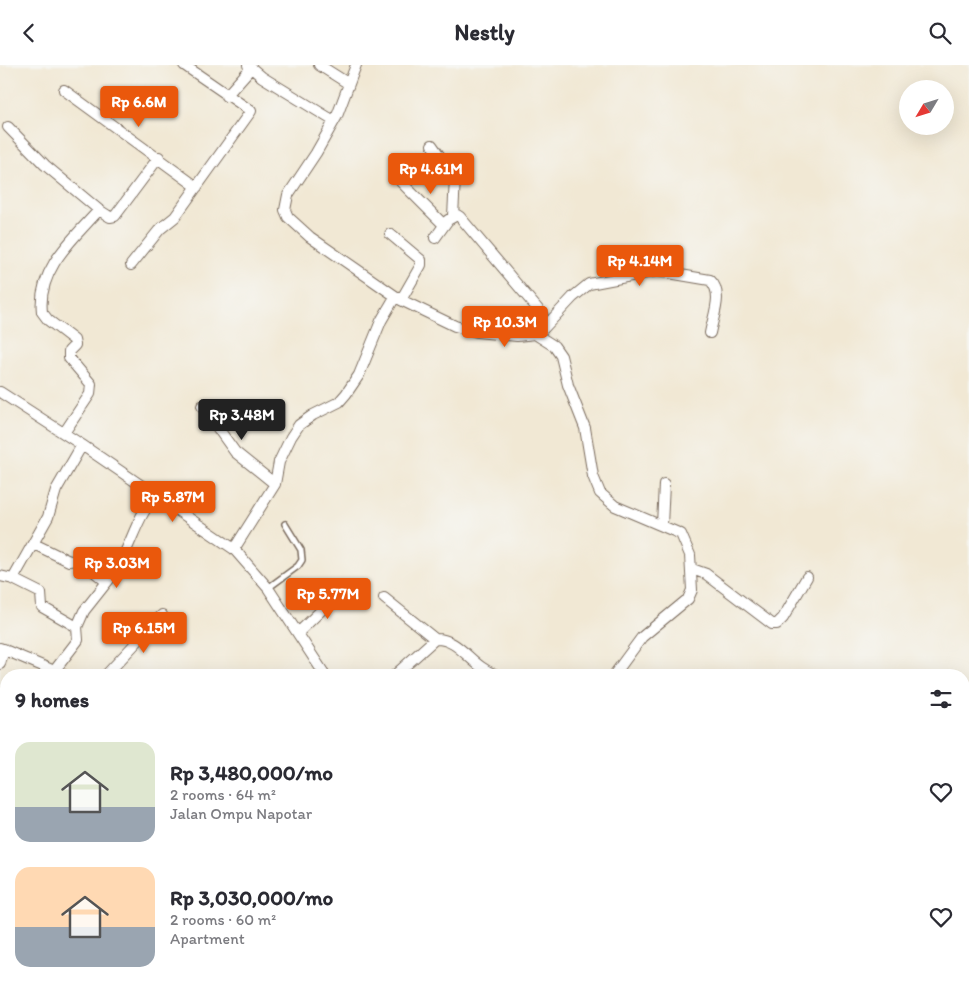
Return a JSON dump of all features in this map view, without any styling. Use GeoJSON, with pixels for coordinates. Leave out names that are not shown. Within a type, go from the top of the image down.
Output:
{"type":"FeatureCollection","features":[{"type":"Feature","properties":{"kind":"street"},"geometry":{"type":"LineString","coordinates":[[131,265],[160,229],[175,217],[251,111],[226,96],[184,65]]}},
{"type":"Feature","properties":{"kind":"street"},"geometry":{"type":"LineString","coordinates":[[319,65],[349,84]]}},
{"type":"Feature","properties":{"kind":"street"},"geometry":{"type":"LineString","coordinates":[[356,65],[334,121],[288,195],[285,210],[294,224],[310,237],[398,299],[455,325],[477,332],[517,336],[535,334],[544,328],[573,297],[589,284],[657,271],[710,280],[716,285],[718,294],[710,333]]}},
{"type":"Feature","properties":{"kind":"street"},"geometry":{"type":"LineString","coordinates":[[226,96],[249,67],[334,121]]}},
{"type":"Feature","properties":{"kind":"street"},"geometry":{"type":"LineString","coordinates":[[64,90],[159,157],[197,187]]}},
{"type":"Feature","properties":{"kind":"street"},"geometry":{"type":"LineString","coordinates":[[8,127],[45,165],[110,217],[115,216],[159,157]]}},
{"type":"Feature","properties":{"kind":"street"},"geometry":{"type":"LineString","coordinates":[[432,145],[456,178],[453,216],[444,225],[436,238]]}},
{"type":"Feature","properties":{"kind":"street"},"geometry":{"type":"LineString","coordinates":[[401,182],[444,225]]}},
{"type":"Feature","properties":{"kind":"street"},"geometry":{"type":"LineString","coordinates":[[64,433],[90,394],[91,383],[68,358],[69,351],[75,345],[74,340],[48,320],[42,307],[51,267],[99,209]]}},
{"type":"Feature","properties":{"kind":"street"},"geometry":{"type":"LineString","coordinates":[[453,216],[457,215],[464,221],[538,308],[542,314],[544,328]]}},
{"type":"Feature","properties":{"kind":"street"},"geometry":{"type":"LineString","coordinates":[[234,549],[275,484],[279,462],[291,437],[299,425],[339,401],[346,394],[359,375],[381,321],[422,265],[421,260],[390,234]]}},
{"type":"Feature","properties":{"kind":"street"},"geometry":{"type":"LineString","coordinates":[[535,334],[554,346],[561,356],[568,385],[588,439],[593,476],[600,493],[615,506],[681,534],[687,544],[692,569],[692,590],[688,599],[642,637],[618,669]]}},
{"type":"Feature","properties":{"kind":"street"},"geometry":{"type":"LineString","coordinates":[[0,392],[82,445],[234,549],[268,588],[299,632],[321,669]]}},
{"type":"Feature","properties":{"kind":"street"},"geometry":{"type":"LineString","coordinates":[[202,406],[235,452],[275,484]]}},
{"type":"Feature","properties":{"kind":"street"},"geometry":{"type":"LineString","coordinates":[[14,579],[48,517],[56,490],[82,445]]}},
{"type":"Feature","properties":{"kind":"street"},"geometry":{"type":"LineString","coordinates":[[662,525],[664,484]]}},
{"type":"Feature","properties":{"kind":"street"},"geometry":{"type":"LineString","coordinates":[[62,669],[78,640],[77,627],[84,611],[121,565],[141,514],[154,495]]}},
{"type":"Feature","properties":{"kind":"street"},"geometry":{"type":"LineString","coordinates":[[34,544],[69,561],[80,560],[106,582]]}},
{"type":"Feature","properties":{"kind":"street"},"geometry":{"type":"LineString","coordinates":[[692,569],[706,574],[772,624],[777,624],[783,618],[807,577]]}},
{"type":"Feature","properties":{"kind":"street"},"geometry":{"type":"LineString","coordinates":[[0,576],[14,579],[41,593],[42,607],[77,627]]}},
{"type":"Feature","properties":{"kind":"street"},"geometry":{"type":"LineString","coordinates":[[299,632],[341,591]]}},
{"type":"Feature","properties":{"kind":"street"},"geometry":{"type":"LineString","coordinates":[[384,598],[435,639],[443,639],[455,644],[475,665],[483,669]]}},
{"type":"Feature","properties":{"kind":"street"},"geometry":{"type":"LineString","coordinates":[[112,669],[162,615]]}},
{"type":"Feature","properties":{"kind":"street"},"geometry":{"type":"LineString","coordinates":[[402,669],[435,639]]}},
{"type":"Feature","properties":{"kind":"street"},"geometry":{"type":"LineString","coordinates":[[0,664],[2,649],[50,669]]}},
{"type":"Feature","properties":{"kind":"lane"},"geometry":{"type":"LineString","coordinates":[[268,588],[298,566],[302,560],[300,550],[285,525]]}}]}
